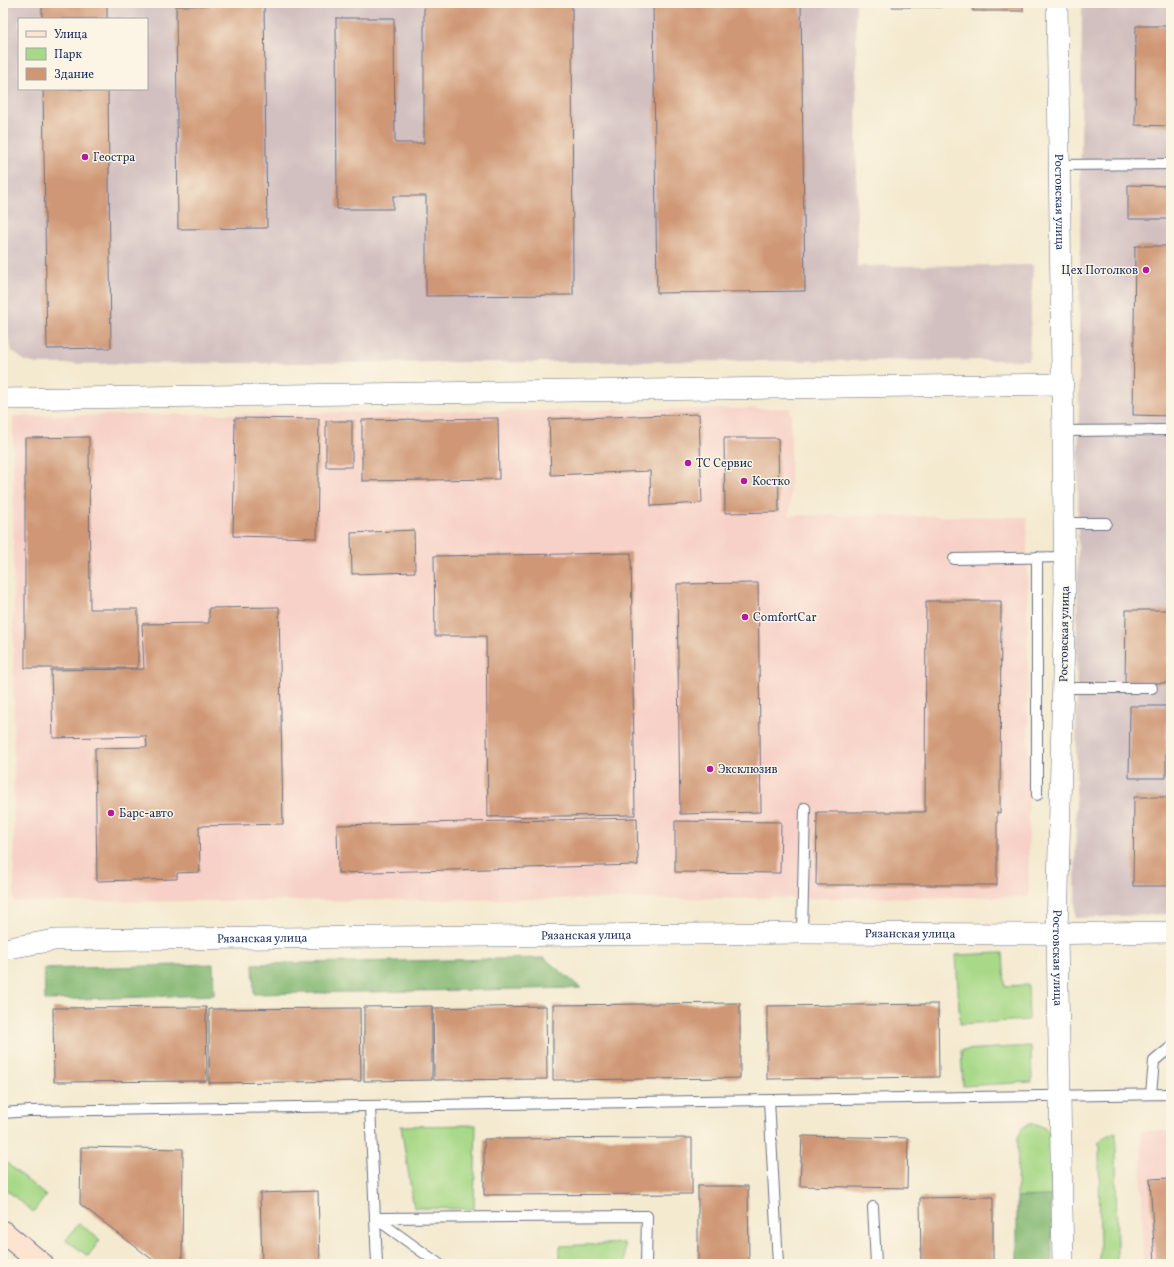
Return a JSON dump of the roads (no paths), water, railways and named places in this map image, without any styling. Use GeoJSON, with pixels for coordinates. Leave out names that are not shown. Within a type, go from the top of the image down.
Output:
{"type":"FeatureCollection","features":[{"type":"Feature","properties":{"kind":"street","name":"Ростовская улица"},"geometry":{"type":"LineString","coordinates":[[1057,3],[1065,522],[1063,688],[1057,933],[1063,1264]]}},
{"type":"Feature","properties":{"kind":"street"},"geometry":{"type":"LineString","coordinates":[[3,399],[1063,384]]}},
{"type":"Feature","properties":{"kind":"street","name":"Рязанская улица"},"geometry":{"type":"LineString","coordinates":[[3,949],[55,940],[802,933],[1171,932]]}},
{"type":"Feature","properties":{"kind":"street"},"geometry":{"type":"LineString","coordinates":[[3,1232],[42,1264]]}},
{"type":"Feature","properties":{"kind":"lane"},"geometry":{"type":"LineString","coordinates":[[1060,166],[1171,164]]}},
{"type":"Feature","properties":{"kind":"lane"},"geometry":{"type":"LineString","coordinates":[[1064,431],[1171,430]]}},
{"type":"Feature","properties":{"kind":"lane"},"geometry":{"type":"LineString","coordinates":[[1065,522],[1106,523]]}},
{"type":"Feature","properties":{"kind":"lane"},"geometry":{"type":"LineString","coordinates":[[1036,794],[1037,557]]}},
{"type":"Feature","properties":{"kind":"lane"},"geometry":{"type":"LineString","coordinates":[[954,559],[1065,557]]}},
{"type":"Feature","properties":{"kind":"lane"},"geometry":{"type":"LineString","coordinates":[[1063,688],[1152,688]]}},
{"type":"Feature","properties":{"kind":"lane"},"geometry":{"type":"LineString","coordinates":[[802,933],[805,808]]}},
{"type":"Feature","properties":{"kind":"lane"},"geometry":{"type":"LineString","coordinates":[[1151,1094],[1154,1061],[1171,1047]]}},
{"type":"Feature","properties":{"kind":"lane"},"geometry":{"type":"LineString","coordinates":[[3,1112],[30,1110],[1171,1094]]}},
{"type":"Feature","properties":{"kind":"lane"},"geometry":{"type":"LineString","coordinates":[[769,1100],[778,1264]]}},
{"type":"Feature","properties":{"kind":"lane"},"geometry":{"type":"LineString","coordinates":[[370,1106],[377,1264]]}},
{"type":"Feature","properties":{"kind":"lane"},"geometry":{"type":"LineString","coordinates":[[874,1207],[876,1264]]}},
{"type":"Feature","properties":{"kind":"lane"},"geometry":{"type":"LineString","coordinates":[[375,1218],[647,1216],[646,1264]]}},
{"type":"Feature","properties":{"kind":"lane"},"geometry":{"type":"LineString","coordinates":[[375,1218],[439,1264]]}},
{"type":"Feature","properties":{"kind":"place","name":"Геостра"},"geometry":{"type":"Point","coordinates":[85,157]}},
{"type":"Feature","properties":{"kind":"place","name":"Цех Потолков"},"geometry":{"type":"Point","coordinates":[1146,270]}},
{"type":"Feature","properties":{"kind":"place","name":"ТС Сервис"},"geometry":{"type":"Point","coordinates":[688,463]}},
{"type":"Feature","properties":{"kind":"place","name":"Костко"},"geometry":{"type":"Point","coordinates":[744,481]}},
{"type":"Feature","properties":{"kind":"place","name":"ComfortCar"},"geometry":{"type":"Point","coordinates":[745,617]}},
{"type":"Feature","properties":{"kind":"place","name":"Эксклюзив"},"geometry":{"type":"Point","coordinates":[710,769]}},
{"type":"Feature","properties":{"kind":"place","name":"Барс-авто"},"geometry":{"type":"Point","coordinates":[111,813]}}]}
